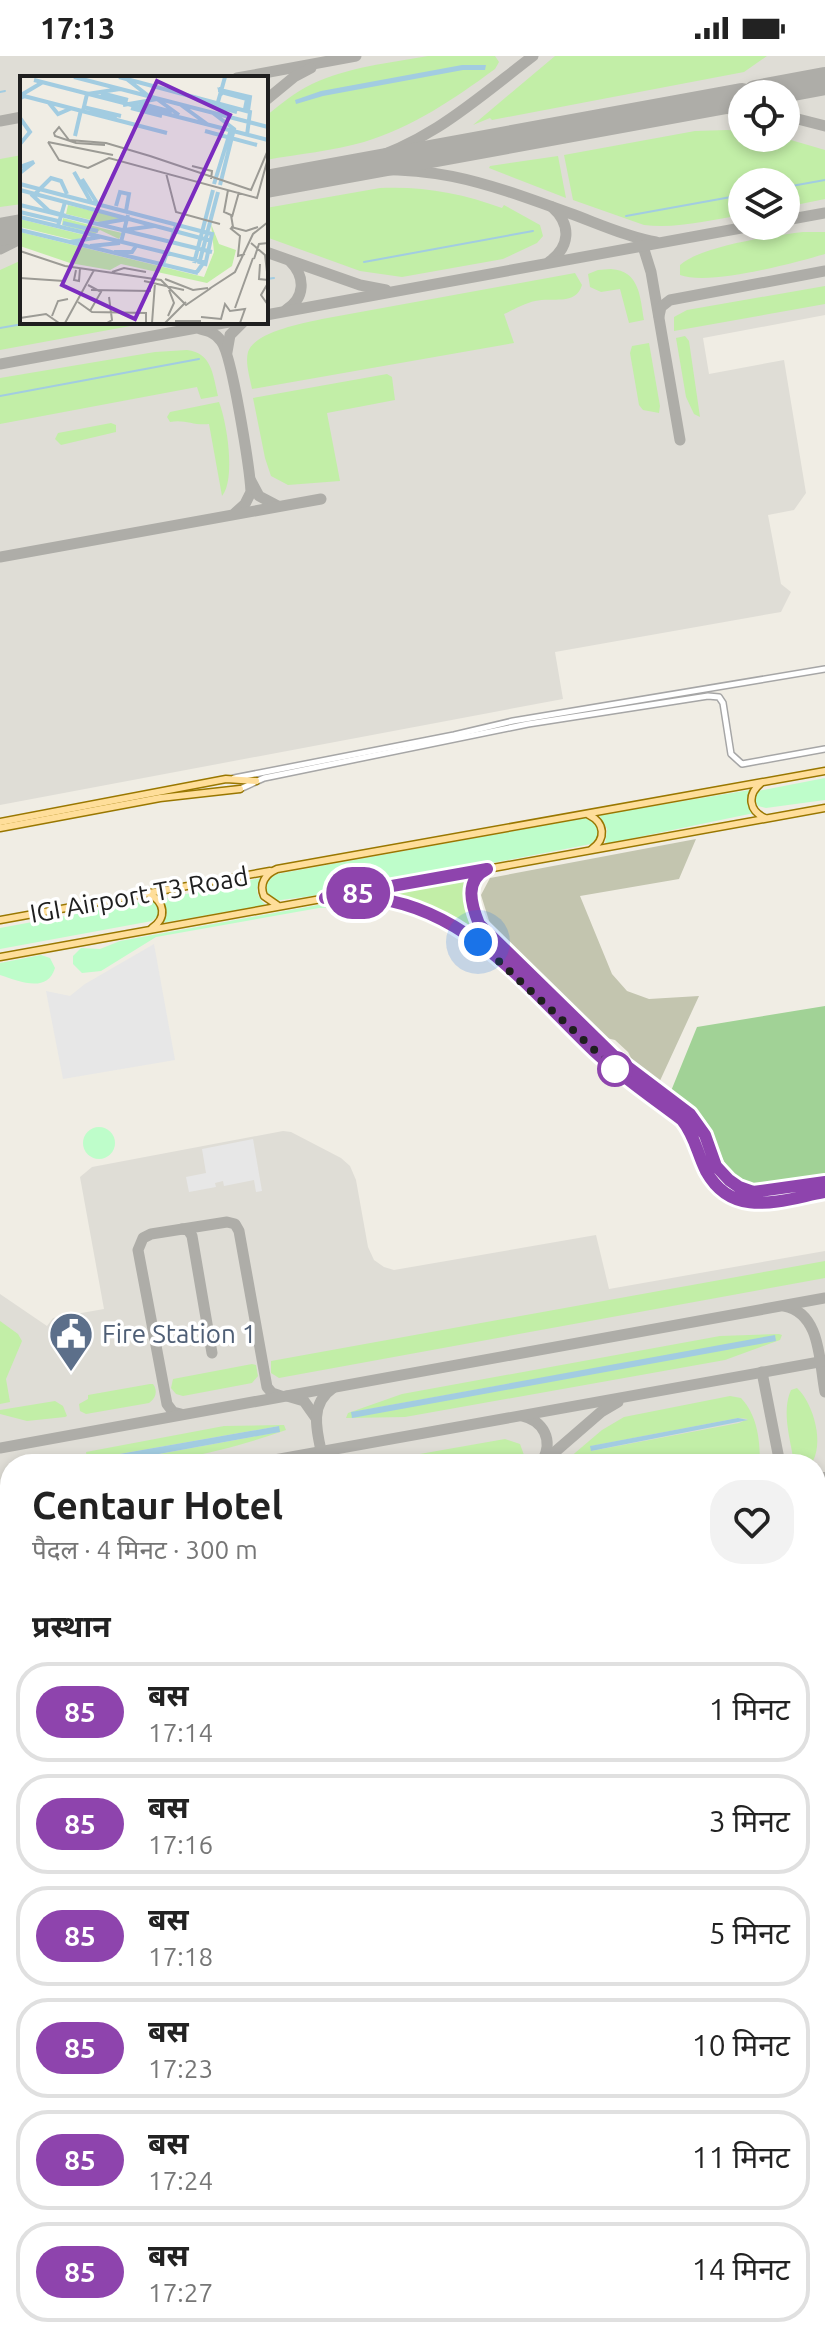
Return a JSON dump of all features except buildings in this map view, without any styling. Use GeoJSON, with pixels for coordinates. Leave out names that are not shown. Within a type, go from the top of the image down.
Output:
{"type":"FeatureCollection","features":[{"type":"Feature","properties":{"kind":"main road"},"geometry":{"type":"LineString","coordinates":[[581,815],[825,771]]}},
{"type":"Feature","properties":{"kind":"main road"},"geometry":{"type":"LineString","coordinates":[[0,822],[226,779],[256,781]]}},
{"type":"Feature","properties":{"kind":"main road"},"geometry":{"type":"LineString","coordinates":[[766,782],[756,787],[751,802],[756,813],[773,818]]}},
{"type":"Feature","properties":{"kind":"main road"},"geometry":{"type":"LineString","coordinates":[[0,828],[160,798],[240,789]]}},
{"type":"Feature","properties":{"kind":"main road"},"geometry":{"type":"LineString","coordinates":[[0,957],[825,808]]}},
{"type":"Feature","properties":{"kind":"main road"},"geometry":{"type":"LineString","coordinates":[[581,815],[598,821],[603,833],[599,845],[588,851]]}},
{"type":"Feature","properties":{"kind":"main road","name":"IGI Airport T3 Road"},"geometry":{"type":"LineString","coordinates":[[0,920],[581,815]]}},
{"type":"Feature","properties":{"kind":"main road"},"geometry":{"type":"LineString","coordinates":[[277,869],[267,875],[262,891],[268,901],[284,905]]}},
{"type":"Feature","properties":{"kind":"main road"},"geometry":{"type":"LineString","coordinates":[[487,869],[475,878],[471,887],[479,924],[616,1058],[690,1114],[705,1135],[716,1166],[729,1180],[753,1192],[825,1182]]}},
{"type":"Feature","properties":{"kind":"main road"},"geometry":{"type":"LineString","coordinates":[[142,894],[154,896],[162,905],[162,918],[148,930]]}},
{"type":"Feature","properties":{"kind":"main road"},"geometry":{"type":"LineString","coordinates":[[325,898],[361,898],[398,903],[435,916],[465,932],[494,954],[610,1066],[682,1120],[690,1130],[712,1180],[736,1200],[755,1204],[825,1192]]}},
{"type":"Feature","properties":{"kind":"street"},"geometry":{"type":"LineString","coordinates":[[226,779],[513,721],[825,669]]}},
{"type":"Feature","properties":{"kind":"street"},"geometry":{"type":"LineString","coordinates":[[240,789],[256,781],[528,724],[708,696],[719,697],[723,703],[731,754],[742,764],[825,749]]}},
{"type":"Feature","properties":{"kind":"shaded area"},"geometry":{"type":"Polygon","coordinates":[[[0,56],[825,56],[825,315],[703,338],[709,374],[784,360],[806,493],[794,510],[768,515],[781,584],[791,592],[781,612],[555,652],[563,699],[0,805],[0,56]]]}},
{"type":"Feature","properties":{"kind":"shaded area"},"geometry":{"type":"Polygon","coordinates":[[[696,839],[679,879],[580,896],[612,974],[627,991],[649,999],[699,996],[658,1085],[637,1070],[628,1052],[615,1040],[602,1037],[491,927],[481,895],[490,878],[696,839]]]}},
{"type":"Feature","properties":{"kind":"shaded area"},"geometry":{"type":"Polygon","coordinates":[[[154,944],[175,1060],[63,1079],[46,991],[70,996],[154,944]]]}},
{"type":"Feature","properties":{"kind":"shaded area"},"geometry":{"type":"Polygon","coordinates":[[[291,1132],[341,1158],[350,1166],[356,1180],[368,1247],[374,1260],[394,1270],[596,1235],[609,1289],[825,1251],[825,1454],[0,1454],[0,1294],[47,1326],[53,1318],[104,1309],[80,1177],[92,1167],[291,1132]]]}},
{"type":"Feature","properties":{"kind":"shaded area"},"geometry":{"type":"Polygon","coordinates":[[[253,1139],[262,1191],[256,1192],[254,1180],[224,1186],[223,1181],[215,1183],[216,1187],[189,1192],[186,1177],[206,1173],[202,1149],[253,1139]]]}},
{"type":"Feature","properties":{"kind":"green space"},"geometry":{"type":"Polygon","coordinates":[[[428,56],[495,56],[499,62],[495,69],[448,101],[382,136],[340,148],[268,160],[268,114],[312,84],[384,63],[428,56]]]}},
{"type":"Feature","properties":{"kind":"green space"},"geometry":{"type":"Polygon","coordinates":[[[555,56],[767,56],[744,72],[490,118],[473,125],[555,56]]]}},
{"type":"Feature","properties":{"kind":"green space"},"geometry":{"type":"Polygon","coordinates":[[[728,130],[728,152],[800,152],[800,143],[825,150],[825,199],[800,204],[800,168],[728,168],[728,217],[669,226],[644,225],[573,200],[564,155],[695,131],[728,130]]]}},
{"type":"Feature","properties":{"kind":"green space"},"geometry":{"type":"Polygon","coordinates":[[[20,155],[20,204],[0,207],[0,159],[20,155]]]}},
{"type":"Feature","properties":{"kind":"green space"},"geometry":{"type":"Polygon","coordinates":[[[558,156],[566,198],[489,168],[490,166],[558,156]]]}},
{"type":"Feature","properties":{"kind":"green space"},"geometry":{"type":"Polygon","coordinates":[[[380,188],[427,189],[502,208],[504,205],[540,225],[543,236],[537,243],[503,259],[402,277],[360,271],[268,238],[268,208],[380,188]]]}},
{"type":"Feature","properties":{"kind":"green space"},"geometry":{"type":"Polygon","coordinates":[[[800,232],[825,232],[825,254],[731,276],[694,278],[680,275],[680,265],[705,252],[750,240],[800,240],[800,232]]]}},
{"type":"Feature","properties":{"kind":"green space"},"geometry":{"type":"Polygon","coordinates":[[[20,261],[20,324],[141,324],[0,350],[0,270],[20,261]]]}},
{"type":"Feature","properties":{"kind":"green space"},"geometry":{"type":"Polygon","coordinates":[[[611,269],[621,271],[633,280],[644,320],[629,323],[620,289],[601,292],[590,287],[588,274],[611,269]]]}},
{"type":"Feature","properties":{"kind":"green space"},"geometry":{"type":"Polygon","coordinates":[[[575,273],[582,285],[575,296],[531,302],[504,314],[514,343],[252,389],[247,366],[248,352],[260,339],[280,330],[322,319],[575,273]]]}},
{"type":"Feature","properties":{"kind":"green space"},"geometry":{"type":"Polygon","coordinates":[[[825,286],[825,304],[674,331],[674,317],[687,310],[825,286]]]}},
{"type":"Feature","properties":{"kind":"green space"},"geometry":{"type":"Polygon","coordinates":[[[685,336],[689,341],[700,417],[694,414],[686,397],[676,338],[685,336]]]}},
{"type":"Feature","properties":{"kind":"green space"},"geometry":{"type":"Polygon","coordinates":[[[649,343],[659,413],[643,410],[639,405],[630,353],[632,346],[649,343]]]}},
{"type":"Feature","properties":{"kind":"green space"},"geometry":{"type":"Polygon","coordinates":[[[187,350],[206,360],[213,373],[218,396],[201,399],[197,387],[0,424],[0,378],[155,352],[187,350]]]}},
{"type":"Feature","properties":{"kind":"green space"},"geometry":{"type":"Polygon","coordinates":[[[387,374],[392,377],[395,400],[327,413],[340,481],[288,485],[271,476],[253,398],[387,374]]]}},
{"type":"Feature","properties":{"kind":"green space"},"geometry":{"type":"Polygon","coordinates":[[[219,402],[225,423],[229,464],[229,477],[222,496],[209,424],[170,422],[167,417],[170,412],[219,402]]]}},
{"type":"Feature","properties":{"kind":"green space"},"geometry":{"type":"Polygon","coordinates":[[[111,423],[116,425],[116,432],[61,445],[55,439],[58,433],[111,423]]]}},
{"type":"Feature","properties":{"kind":"green space"},"geometry":{"type":"Polygon","coordinates":[[[825,778],[825,800],[766,808],[758,806],[755,800],[758,791],[825,778]]]}},
{"type":"Feature","properties":{"kind":"green space"},"geometry":{"type":"Polygon","coordinates":[[[750,790],[748,800],[754,813],[605,844],[607,829],[599,815],[750,790]]]}},
{"type":"Feature","properties":{"kind":"green space"},"geometry":{"type":"Polygon","coordinates":[[[585,818],[597,824],[600,834],[591,844],[342,892],[275,901],[267,890],[267,883],[277,874],[585,818]]]}},
{"type":"Feature","properties":{"kind":"green space"},"geometry":{"type":"Polygon","coordinates":[[[261,878],[258,892],[266,905],[161,923],[167,914],[163,899],[261,878]]]}},
{"type":"Feature","properties":{"kind":"green space"},"geometry":{"type":"Polygon","coordinates":[[[472,878],[468,890],[472,910],[468,920],[477,929],[475,931],[412,900],[388,894],[472,878]]]}},
{"type":"Feature","properties":{"kind":"green space"},"geometry":{"type":"Polygon","coordinates":[[[151,900],[158,904],[160,914],[152,921],[0,949],[0,928],[151,900]]]}},
{"type":"Feature","properties":{"kind":"green space"},"geometry":{"type":"Polygon","coordinates":[[[365,903],[365,906],[319,908],[156,937],[101,971],[82,973],[73,964],[73,956],[81,948],[100,949],[120,941],[318,905],[365,903]]]}},
{"type":"Feature","properties":{"kind":"green space"},"geometry":{"type":"Polygon","coordinates":[[[41,955],[50,958],[55,968],[46,981],[32,984],[0,975],[0,963],[41,955]]]}},
{"type":"Feature","properties":{"kind":"green space"},"geometry":{"type":"Polygon","coordinates":[[[825,1006],[825,1174],[774,1184],[745,1181],[736,1176],[723,1160],[705,1120],[671,1091],[697,1027],[825,1006]]]}},
{"type":"Feature","properties":{"kind":"green space"},"geometry":{"type":"Polygon","coordinates":[[[99,1127],[110,1132],[115,1143],[110,1154],[99,1159],[88,1154],[83,1143],[88,1132],[99,1127]]]}},
{"type":"Feature","properties":{"kind":"green space"},"geometry":{"type":"Polygon","coordinates":[[[825,1261],[825,1278],[279,1378],[271,1373],[271,1361],[825,1261]]]}},
{"type":"Feature","properties":{"kind":"green space"},"geometry":{"type":"Polygon","coordinates":[[[0,1321],[18,1334],[22,1341],[6,1379],[10,1402],[0,1404],[0,1321]]]}},
{"type":"Feature","properties":{"kind":"green space"},"geometry":{"type":"Polygon","coordinates":[[[782,1335],[780,1340],[725,1360],[405,1417],[346,1418],[348,1413],[402,1394],[720,1336],[782,1335]],[[775,1336],[352,1412],[352,1417],[775,1336]]]}},
{"type":"Feature","properties":{"kind":"green space"},"geometry":{"type":"Polygon","coordinates":[[[256,1365],[258,1376],[252,1383],[183,1396],[171,1388],[173,1379],[256,1365]]]}},
{"type":"Feature","properties":{"kind":"green space"},"geometry":{"type":"Polygon","coordinates":[[[153,1384],[155,1397],[149,1403],[86,1414],[80,1411],[79,1404],[88,1399],[88,1395],[153,1384]]]}},
{"type":"Feature","properties":{"kind":"green space"},"geometry":{"type":"Polygon","coordinates":[[[797,1388],[813,1414],[817,1436],[815,1454],[793,1454],[787,1408],[791,1390],[797,1388]]]}},
{"type":"Feature","properties":{"kind":"green space"},"geometry":{"type":"Polygon","coordinates":[[[730,1396],[741,1398],[747,1405],[754,1421],[759,1454],[574,1454],[602,1430],[624,1417],[730,1396]],[[738,1418],[591,1446],[591,1451],[748,1419],[738,1418]]]}},
{"type":"Feature","properties":{"kind":"green space"},"geometry":{"type":"Polygon","coordinates":[[[55,1401],[63,1406],[67,1416],[27,1421],[0,1414],[0,1410],[55,1401]]]}},
{"type":"Feature","properties":{"kind":"green space"},"geometry":{"type":"Polygon","coordinates":[[[284,1425],[286,1430],[240,1445],[200,1454],[159,1454],[279,1432],[279,1426],[119,1454],[86,1454],[86,1452],[224,1426],[284,1425]]]}},
{"type":"Feature","properties":{"kind":"green space"},"geometry":{"type":"Polygon","coordinates":[[[505,1439],[520,1444],[524,1454],[420,1454],[505,1439]]]}},
{"type":"Feature","properties":{"kind":"water"},"geometry":{"type":"Polygon","coordinates":[[[462,65],[486,65],[485,70],[463,70],[323,96],[296,104],[295,100],[321,91],[462,65]]]}},
{"type":"Feature","properties":{"kind":"water"},"geometry":{"type":"Polygon","coordinates":[[[775,1335],[776,1341],[352,1418],[351,1412],[775,1335]]]}},
{"type":"Feature","properties":{"kind":"water"},"geometry":{"type":"Polygon","coordinates":[[[738,1418],[748,1420],[591,1451],[590,1446],[738,1418]]]}},
{"type":"Feature","properties":{"kind":"water"},"geometry":{"type":"Polygon","coordinates":[[[279,1426],[280,1432],[159,1454],[119,1454],[279,1426]]]}},
{"type":"Feature","properties":{"kind":"waterway"},"geometry":{"type":"LineString","coordinates":[[0,92],[5,91]]}},
{"type":"Feature","properties":{"kind":"waterway"},"geometry":{"type":"LineString","coordinates":[[800,184],[825,180]]}},
{"type":"Feature","properties":{"kind":"waterway"},"geometry":{"type":"LineString","coordinates":[[626,216],[728,198]]}},
{"type":"Feature","properties":{"kind":"waterway"},"geometry":{"type":"LineString","coordinates":[[364,262],[533,231]]}},
{"type":"Feature","properties":{"kind":"waterway"},"geometry":{"type":"LineString","coordinates":[[268,279],[274,278]]}},
{"type":"Feature","properties":{"kind":"waterway"},"geometry":{"type":"LineString","coordinates":[[0,328],[23,324]]}},
{"type":"Feature","properties":{"kind":"waterway"},"geometry":{"type":"LineString","coordinates":[[0,396],[199,359]]}},
{"type":"Feature","properties":{"kind":"taxiway"},"geometry":{"type":"LineString","coordinates":[[248,76],[356,56]]}},
{"type":"Feature","properties":{"kind":"taxiway"},"geometry":{"type":"LineString","coordinates":[[358,164],[430,132],[533,56]]}},
{"type":"Feature","properties":{"kind":"taxiway"},"geometry":{"type":"LineString","coordinates":[[268,98],[294,77],[311,68]]}},
{"type":"Feature","properties":{"kind":"taxiway"},"geometry":{"type":"LineString","coordinates":[[661,111],[728,109]]}},
{"type":"Feature","properties":{"kind":"taxiway"},"geometry":{"type":"LineString","coordinates":[[0,121],[20,117]]}},
{"type":"Feature","properties":{"kind":"taxiway"},"geometry":{"type":"LineString","coordinates":[[800,120],[825,126]]}},
{"type":"Feature","properties":{"kind":"taxiway"},"geometry":{"type":"LineString","coordinates":[[330,172],[396,170],[452,176],[507,191],[656,242]]}},
{"type":"Feature","properties":{"kind":"taxiway"},"geometry":{"type":"LineString","coordinates":[[549,262],[561,250],[566,236],[563,221],[552,207]]}},
{"type":"Feature","properties":{"kind":"taxiway"},"geometry":{"type":"LineString","coordinates":[[800,217],[825,213]]}},
{"type":"Feature","properties":{"kind":"taxiway"},"geometry":{"type":"LineString","coordinates":[[268,315],[728,230]]}},
{"type":"Feature","properties":{"kind":"taxiway"},"geometry":{"type":"LineString","coordinates":[[0,232],[8,231]]}},
{"type":"Feature","properties":{"kind":"taxiway"},"geometry":{"type":"LineString","coordinates":[[0,249],[20,239]]}},
{"type":"Feature","properties":{"kind":"taxiway"},"geometry":{"type":"LineString","coordinates":[[641,240],[651,272],[680,440]]}},
{"type":"Feature","properties":{"kind":"taxiway"},"geometry":{"type":"LineString","coordinates":[[268,253],[360,285],[386,290]]}},
{"type":"Feature","properties":{"kind":"taxiway"},"geometry":{"type":"LineString","coordinates":[[286,310],[297,300],[301,287],[299,274],[290,261]]}},
{"type":"Feature","properties":{"kind":"taxiway"},"geometry":{"type":"LineString","coordinates":[[659,316],[661,307],[670,300],[825,271]]}},
{"type":"Feature","properties":{"kind":"taxiway"},"geometry":{"type":"LineString","coordinates":[[0,364],[218,324]]}},
{"type":"Feature","properties":{"kind":"taxiway"},"geometry":{"type":"LineString","coordinates":[[227,352],[230,335],[241,324]]}},
{"type":"Feature","properties":{"kind":"taxiway"},"geometry":{"type":"LineString","coordinates":[[200,329],[221,341],[240,414],[251,492],[245,504],[235,513]]}},
{"type":"Feature","properties":{"kind":"taxiway"},"geometry":{"type":"LineString","coordinates":[[251,481],[259,496],[278,506]]}},
{"type":"Feature","properties":{"kind":"taxiway"},"geometry":{"type":"LineString","coordinates":[[0,557],[321,499]]}},
{"type":"Feature","properties":{"kind":"taxiway"},"geometry":{"type":"LineString","coordinates":[[181,1414],[173,1412],[167,1404],[138,1250],[143,1238],[151,1234],[227,1222],[235,1224],[239,1231],[267,1387],[281,1396]]}},
{"type":"Feature","properties":{"kind":"taxiway"},"geometry":{"type":"LineString","coordinates":[[182,1229],[188,1230],[192,1236],[212,1353]]}},
{"type":"Feature","properties":{"kind":"taxiway"},"geometry":{"type":"LineString","coordinates":[[0,1448],[825,1298]]}},
{"type":"Feature","properties":{"kind":"taxiway"},"geometry":{"type":"LineString","coordinates":[[784,1306],[796,1310],[812,1328],[825,1392]]}},
{"type":"Feature","properties":{"kind":"taxiway"},"geometry":{"type":"LineString","coordinates":[[308,1454],[825,1361]]}},
{"type":"Feature","properties":{"kind":"taxiway"},"geometry":{"type":"LineString","coordinates":[[762,1372],[778,1454]]}},
{"type":"Feature","properties":{"kind":"taxiway"},"geometry":{"type":"LineString","coordinates":[[322,1454],[317,1413],[325,1395],[333,1388]]}},
{"type":"Feature","properties":{"kind":"taxiway"},"geometry":{"type":"LineString","coordinates":[[287,1396],[304,1401],[316,1418]]}},
{"type":"Feature","properties":{"kind":"taxiway"},"geometry":{"type":"LineString","coordinates":[[553,1454],[601,1412],[618,1402]]}},
{"type":"Feature","properties":{"kind":"taxiway"},"geometry":{"type":"LineString","coordinates":[[522,1416],[541,1427],[547,1439],[546,1454]]}},
{"type":"Feature","properties":{"kind":"runway"},"geometry":{"type":"LineString","coordinates":[[800,86],[825,81]]}},
{"type":"Feature","properties":{"kind":"runway"},"geometry":{"type":"LineString","coordinates":[[268,184],[728,100]]}},
{"type":"Feature","properties":{"kind":"runway"},"geometry":{"type":"LineString","coordinates":[[0,232],[20,228]]}},
{"type":"Feature","properties":{"kind":"bus line","name":"85"},"geometry":{"type":"LineString","coordinates":[[825,1182],[753,1192],[739,1187],[721,1173],[705,1135],[690,1114],[616,1058],[479,924],[471,887],[475,878],[487,869],[325,898],[380,899],[398,903],[435,916],[465,932],[494,954],[610,1066],[682,1120],[690,1130],[701,1161],[716,1186],[736,1200],[755,1204],[825,1192]]}},
{"type":"Feature","properties":{"kind":"place","name":"Fire Station 1"},"geometry":{"type":"Point","coordinates":[71,1373]}},
{"type":"Feature","properties":{"kind":"route"},"geometry":{"type":"LineString","coordinates":[[478,942],[615,1069]]}}]}
